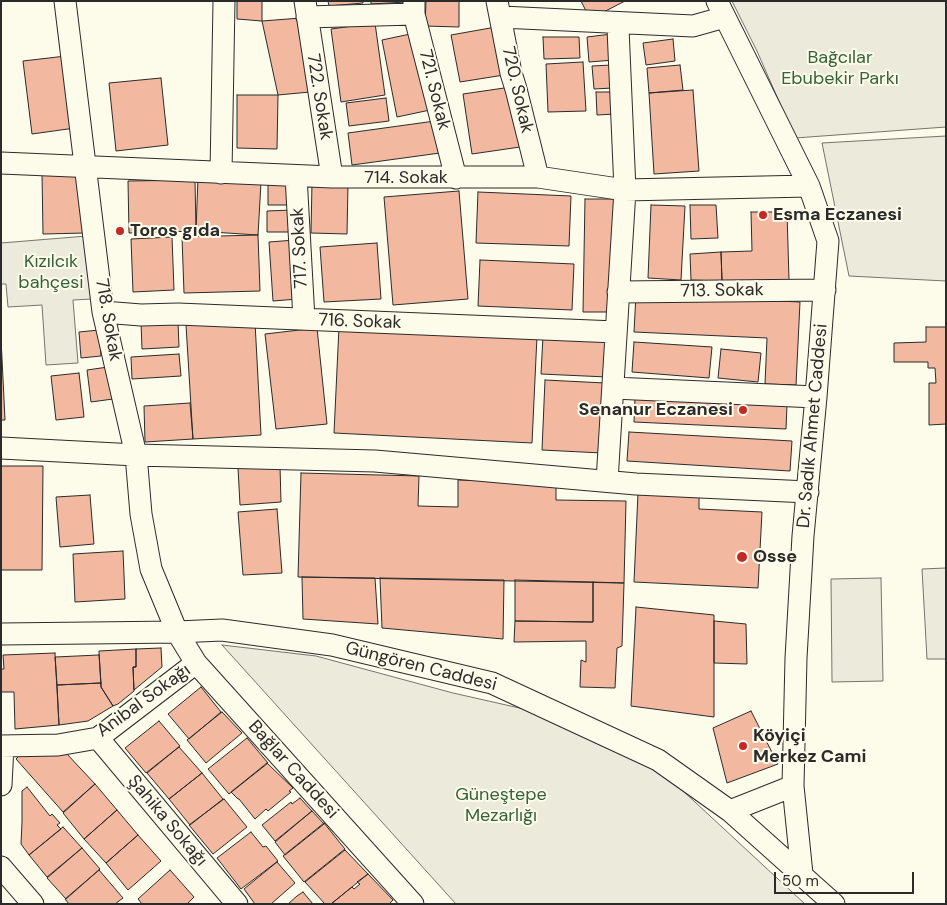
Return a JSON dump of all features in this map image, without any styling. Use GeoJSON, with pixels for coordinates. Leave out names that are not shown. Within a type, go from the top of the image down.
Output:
{"type":"FeatureCollection","features":[{"type":"Feature","properties":{"kind":"street","name":"718. Sokak"},"geometry":{"type":"LineString","coordinates":[[66,1],[104,312],[136,455],[141,514],[151,569],[176,632]]}},
{"type":"Feature","properties":{"kind":"street"},"geometry":{"type":"LineString","coordinates":[[221,173],[224,1]]}},
{"type":"Feature","properties":{"kind":"street","name":"722. Sokak"},"geometry":{"type":"LineString","coordinates":[[332,178],[306,9],[414,8]]}},
{"type":"Feature","properties":{"kind":"street","name":"721. Sokak"},"geometry":{"type":"LineString","coordinates":[[414,8],[456,178]]}},
{"type":"Feature","properties":{"kind":"street"},"geometry":{"type":"LineString","coordinates":[[499,9],[694,26],[721,9]]}},
{"type":"Feature","properties":{"kind":"street","name":"720. Sokak"},"geometry":{"type":"LineString","coordinates":[[499,9],[511,73],[538,178]]}},
{"type":"Feature","properties":{"kind":"street","name":"Dr. Sadık Ahmet Caddesi"},"geometry":{"type":"LineString","coordinates":[[721,9],[809,186],[828,241],[803,536],[796,658],[793,786],[802,874]]}},
{"type":"Feature","properties":{"kind":"street"},"geometry":{"type":"LineString","coordinates":[[607,480],[625,190],[618,28]]}},
{"type":"Feature","properties":{"kind":"street","name":"714. Sokak"},"geometry":{"type":"LineString","coordinates":[[1,163],[332,178],[538,178],[625,190],[809,186]]}},
{"type":"Feature","properties":{"kind":"street","name":"717. Sokak"},"geometry":{"type":"LineString","coordinates":[[296,176],[304,319]]}},
{"type":"Feature","properties":{"kind":"street","name":"713. Sokak"},"geometry":{"type":"LineString","coordinates":[[618,292],[825,290]]}},
{"type":"Feature","properties":{"kind":"street","name":"716. Sokak"},"geometry":{"type":"LineString","coordinates":[[104,312],[141,315],[178,314],[616,332]]}},
{"type":"Feature","properties":{"kind":"street"},"geometry":{"type":"LineString","coordinates":[[613,388],[816,396]]}},
{"type":"Feature","properties":{"kind":"street"},"geometry":{"type":"LineString","coordinates":[[1,448],[136,455],[375,461],[636,484],[808,492]]}},
{"type":"Feature","properties":{"kind":"street","name":"Güngören Caddesi"},"geometry":{"type":"LineString","coordinates":[[1,634],[222,630],[332,645],[492,683],[658,760],[730,811],[834,904]]}},
{"type":"Feature","properties":{"kind":"street","name":"Bağlar Caddesi"},"geometry":{"type":"LineString","coordinates":[[176,632],[196,663],[413,904]]}},
{"type":"Feature","properties":{"kind":"street","name":"Anibal Sokağı"},"geometry":{"type":"LineString","coordinates":[[2,746],[58,745],[98,738],[196,663]]}},
{"type":"Feature","properties":{"kind":"street","name":"Şahika Sokağı"},"geometry":{"type":"LineString","coordinates":[[98,738],[237,904]]}},
{"type":"Feature","properties":{"kind":"street"},"geometry":{"type":"LineString","coordinates":[[1,785],[2,746]]}},
{"type":"Feature","properties":{"kind":"street"},"geometry":{"type":"LineString","coordinates":[[730,811],[793,786]]}},
{"type":"Feature","properties":{"kind":"street"},"geometry":{"type":"LineString","coordinates":[[1,867],[33,904]]}},
{"type":"Feature","properties":{"kind":"green space","name":"Bağcılar Ebubekir Parkı"},"geometry":{"type":"Polygon","coordinates":[[[732,1],[946,1],[946,127],[795,138],[757,51],[732,1]]]}},
{"type":"Feature","properties":{"kind":"green space","name":"Kızılcık bahçesi"},"geometry":{"type":"Polygon","coordinates":[[[87,236],[92,299],[73,300],[78,363],[46,365],[42,305],[8,307],[6,284],[1,284],[1,243],[87,236]]]}},
{"type":"Feature","properties":{"kind":"green space","name":"Güneştepe Mezarlığı"},"geometry":{"type":"Polygon","coordinates":[[[222,645],[316,656],[453,693],[546,714],[641,752],[805,904],[456,904],[222,645]]]}},
{"type":"Feature","properties":{"kind":"shaded area"},"geometry":{"type":"Polygon","coordinates":[[[946,136],[946,281],[849,276],[822,143],[946,136]]]}},
{"type":"Feature","properties":{"kind":"shaded area"},"geometry":{"type":"Polygon","coordinates":[[[946,568],[946,659],[927,659],[922,569],[946,568]]]}},
{"type":"Feature","properties":{"kind":"shaded area"},"geometry":{"type":"Polygon","coordinates":[[[881,578],[883,681],[832,682],[831,579],[881,578]]]}},
{"type":"Feature","properties":{"kind":"building"},"geometry":{"type":"Polygon","coordinates":[[[237,1],[262,1],[262,21],[237,19],[237,1]]]}},
{"type":"Feature","properties":{"kind":"building"},"geometry":{"type":"Polygon","coordinates":[[[328,1],[363,1],[363,3],[329,6],[328,1]]]}},
{"type":"Feature","properties":{"kind":"building"},"geometry":{"type":"Polygon","coordinates":[[[371,1],[406,1],[406,2],[371,4],[371,1]]]}},
{"type":"Feature","properties":{"kind":"building"},"geometry":{"type":"Polygon","coordinates":[[[426,1],[459,1],[459,27],[425,26],[426,1]]]}},
{"type":"Feature","properties":{"kind":"building"},"geometry":{"type":"Polygon","coordinates":[[[581,1],[625,1],[590,19],[581,1]]]}},
{"type":"Feature","properties":{"kind":"building"},"geometry":{"type":"Polygon","coordinates":[[[301,18],[310,92],[278,95],[262,21],[301,18]]]}},
{"type":"Feature","properties":{"kind":"building"},"geometry":{"type":"Polygon","coordinates":[[[375,23],[385,95],[341,102],[331,29],[375,23]]]}},
{"type":"Feature","properties":{"kind":"building"},"geometry":{"type":"Polygon","coordinates":[[[496,27],[504,75],[460,82],[451,35],[496,27]]]}},
{"type":"Feature","properties":{"kind":"building"},"geometry":{"type":"Polygon","coordinates":[[[415,33],[430,110],[397,117],[382,40],[415,33]]]}},
{"type":"Feature","properties":{"kind":"building"},"geometry":{"type":"Polygon","coordinates":[[[612,34],[614,60],[589,62],[587,37],[612,34]]]}},
{"type":"Feature","properties":{"kind":"building"},"geometry":{"type":"Polygon","coordinates":[[[543,37],[579,37],[580,58],[544,59],[543,37]]]}},
{"type":"Feature","properties":{"kind":"building"},"geometry":{"type":"Polygon","coordinates":[[[673,39],[675,61],[646,65],[643,43],[673,39]]]}},
{"type":"Feature","properties":{"kind":"building"},"geometry":{"type":"Polygon","coordinates":[[[66,56],[75,128],[32,134],[23,61],[66,56]]]}},
{"type":"Feature","properties":{"kind":"building"},"geometry":{"type":"Polygon","coordinates":[[[583,62],[586,111],[548,112],[546,64],[583,62]]]}},
{"type":"Feature","properties":{"kind":"building"},"geometry":{"type":"Polygon","coordinates":[[[612,65],[613,88],[594,89],[592,66],[612,65]]]}},
{"type":"Feature","properties":{"kind":"building"},"geometry":{"type":"Polygon","coordinates":[[[680,65],[683,90],[649,93],[647,68],[680,65]]]}},
{"type":"Feature","properties":{"kind":"building"},"geometry":{"type":"Polygon","coordinates":[[[161,78],[168,145],[116,151],[109,83],[161,78]]]}},
{"type":"Feature","properties":{"kind":"building"},"geometry":{"type":"Polygon","coordinates":[[[511,87],[520,147],[472,154],[463,94],[511,87]]]}},
{"type":"Feature","properties":{"kind":"building"},"geometry":{"type":"Polygon","coordinates":[[[693,90],[699,171],[654,174],[649,93],[693,90]]]}},
{"type":"Feature","properties":{"kind":"building"},"geometry":{"type":"Polygon","coordinates":[[[596,92],[616,92],[616,114],[597,115],[596,92]]]}},
{"type":"Feature","properties":{"kind":"building"},"geometry":{"type":"Polygon","coordinates":[[[237,95],[278,95],[277,149],[237,148],[237,95]]]}},
{"type":"Feature","properties":{"kind":"building"},"geometry":{"type":"Polygon","coordinates":[[[386,98],[389,121],[349,126],[346,103],[386,98]]]}},
{"type":"Feature","properties":{"kind":"building"},"geometry":{"type":"Polygon","coordinates":[[[435,121],[440,153],[352,165],[348,133],[435,121]]]}},
{"type":"Feature","properties":{"kind":"building"},"geometry":{"type":"Polygon","coordinates":[[[84,172],[85,233],[43,234],[42,173],[84,172]]]}},
{"type":"Feature","properties":{"kind":"building"},"geometry":{"type":"Polygon","coordinates":[[[198,178],[261,182],[258,235],[196,231],[198,178]]]}},
{"type":"Feature","properties":{"kind":"building"},"geometry":{"type":"Polygon","coordinates":[[[195,180],[196,231],[129,233],[128,181],[195,180]]]}},
{"type":"Feature","properties":{"kind":"building"},"geometry":{"type":"Polygon","coordinates":[[[291,181],[291,205],[268,205],[268,182],[291,181]]]}},
{"type":"Feature","properties":{"kind":"building"},"geometry":{"type":"Polygon","coordinates":[[[312,183],[348,184],[347,234],[311,233],[312,183]]]}},
{"type":"Feature","properties":{"kind":"building"},"geometry":{"type":"Polygon","coordinates":[[[459,191],[468,299],[393,305],[384,197],[459,191]]]}},
{"type":"Feature","properties":{"kind":"building"},"geometry":{"type":"Polygon","coordinates":[[[478,192],[571,196],[569,246],[476,243],[478,192]]]}},
{"type":"Feature","properties":{"kind":"building"},"geometry":{"type":"Polygon","coordinates":[[[585,199],[614,199],[612,312],[583,312],[585,199]]]}},
{"type":"Feature","properties":{"kind":"building"},"geometry":{"type":"Polygon","coordinates":[[[651,205],[685,206],[681,280],[648,278],[651,205]]]}},
{"type":"Feature","properties":{"kind":"building"},"geometry":{"type":"Polygon","coordinates":[[[690,205],[716,205],[718,238],[691,239],[690,205]]]}},
{"type":"Feature","properties":{"kind":"building"},"geometry":{"type":"Polygon","coordinates":[[[292,210],[292,232],[267,232],[267,211],[292,210]]]}},
{"type":"Feature","properties":{"kind":"building"},"geometry":{"type":"Polygon","coordinates":[[[751,212],[787,212],[789,280],[722,281],[721,252],[752,251],[751,212]]]}},
{"type":"Feature","properties":{"kind":"building"},"geometry":{"type":"Polygon","coordinates":[[[258,235],[260,291],[184,293],[182,237],[258,235]]]}},
{"type":"Feature","properties":{"kind":"building"},"geometry":{"type":"Polygon","coordinates":[[[172,237],[174,290],[133,292],[131,239],[172,237]]]}},
{"type":"Feature","properties":{"kind":"building"},"geometry":{"type":"Polygon","coordinates":[[[295,240],[298,299],[273,301],[269,242],[295,240]]]}},
{"type":"Feature","properties":{"kind":"building"},"geometry":{"type":"Polygon","coordinates":[[[377,243],[381,299],[324,302],[320,247],[377,243]]]}},
{"type":"Feature","properties":{"kind":"building"},"geometry":{"type":"Polygon","coordinates":[[[721,252],[722,281],[691,280],[690,254],[721,252]]]}},
{"type":"Feature","properties":{"kind":"building"},"geometry":{"type":"Polygon","coordinates":[[[480,260],[574,264],[572,310],[478,306],[480,260]]]}},
{"type":"Feature","properties":{"kind":"building"},"geometry":{"type":"Polygon","coordinates":[[[636,294],[800,302],[796,385],[765,384],[767,338],[634,332],[636,294]]]}},
{"type":"Feature","properties":{"kind":"building"},"geometry":{"type":"Polygon","coordinates":[[[141,322],[178,322],[179,347],[142,349],[141,322]]]}},
{"type":"Feature","properties":{"kind":"building"},"geometry":{"type":"Polygon","coordinates":[[[255,322],[261,435],[193,439],[186,325],[255,322]]]}},
{"type":"Feature","properties":{"kind":"building"},"geometry":{"type":"Polygon","coordinates":[[[339,327],[537,336],[532,443],[334,433],[339,327]]]}},
{"type":"Feature","properties":{"kind":"building"},"geometry":{"type":"Polygon","coordinates":[[[926,327],[946,327],[946,424],[929,425],[929,383],[936,383],[935,368],[928,368],[928,362],[894,362],[894,343],[926,342],[926,327]]]}},
{"type":"Feature","properties":{"kind":"building"},"geometry":{"type":"Polygon","coordinates":[[[317,328],[327,424],[276,429],[265,334],[317,328]]]}},
{"type":"Feature","properties":{"kind":"building"},"geometry":{"type":"Polygon","coordinates":[[[99,330],[101,356],[81,358],[79,332],[99,330]]]}},
{"type":"Feature","properties":{"kind":"building"},"geometry":{"type":"Polygon","coordinates":[[[543,336],[609,340],[607,377],[541,374],[543,336]]]}},
{"type":"Feature","properties":{"kind":"building"},"geometry":{"type":"Polygon","coordinates":[[[1,338],[5,420],[1,420],[1,338]]]}},
{"type":"Feature","properties":{"kind":"building"},"geometry":{"type":"Polygon","coordinates":[[[634,342],[712,347],[709,378],[632,372],[634,342]]]}},
{"type":"Feature","properties":{"kind":"building"},"geometry":{"type":"Polygon","coordinates":[[[721,349],[761,353],[758,382],[718,378],[721,349]]]}},
{"type":"Feature","properties":{"kind":"building"},"geometry":{"type":"Polygon","coordinates":[[[179,354],[181,376],[132,379],[131,357],[179,354]]]}},
{"type":"Feature","properties":{"kind":"building"},"geometry":{"type":"Polygon","coordinates":[[[108,367],[113,399],[91,402],[87,370],[108,367]]]}},
{"type":"Feature","properties":{"kind":"building"},"geometry":{"type":"Polygon","coordinates":[[[79,373],[84,417],[56,420],[51,376],[79,373]]]}},
{"type":"Feature","properties":{"kind":"building"},"geometry":{"type":"Polygon","coordinates":[[[545,380],[605,383],[602,453],[542,450],[545,380]]]}},
{"type":"Feature","properties":{"kind":"building"},"geometry":{"type":"Polygon","coordinates":[[[635,398],[787,405],[786,429],[634,422],[635,398]]]}},
{"type":"Feature","properties":{"kind":"building"},"geometry":{"type":"Polygon","coordinates":[[[190,403],[193,439],[145,442],[144,406],[190,403]]]}},
{"type":"Feature","properties":{"kind":"building"},"geometry":{"type":"Polygon","coordinates":[[[629,432],[792,441],[790,471],[627,461],[629,432]]]}},
{"type":"Feature","properties":{"kind":"building"},"geometry":{"type":"Polygon","coordinates":[[[1,466],[43,466],[42,570],[1,570],[1,466]]]}},
{"type":"Feature","properties":{"kind":"building"},"geometry":{"type":"Polygon","coordinates":[[[280,466],[281,502],[240,505],[238,468],[280,466]]]}},
{"type":"Feature","properties":{"kind":"building"},"geometry":{"type":"Polygon","coordinates":[[[301,473],[419,476],[418,506],[458,507],[458,480],[556,482],[556,500],[626,501],[624,583],[298,577],[301,473]]]}},
{"type":"Feature","properties":{"kind":"building"},"geometry":{"type":"Polygon","coordinates":[[[638,493],[699,495],[699,509],[762,512],[758,588],[634,582],[638,493]]]}},
{"type":"Feature","properties":{"kind":"building"},"geometry":{"type":"Polygon","coordinates":[[[90,495],[94,544],[60,547],[56,497],[90,495]]]}},
{"type":"Feature","properties":{"kind":"building"},"geometry":{"type":"Polygon","coordinates":[[[277,509],[282,573],[243,575],[238,512],[277,509]]]}},
{"type":"Feature","properties":{"kind":"building"},"geometry":{"type":"Polygon","coordinates":[[[123,551],[125,599],[75,602],[73,554],[123,551]]]}},
{"type":"Feature","properties":{"kind":"building"},"geometry":{"type":"Polygon","coordinates":[[[302,577],[375,578],[378,624],[303,619],[302,577]]]}},
{"type":"Feature","properties":{"kind":"building"},"geometry":{"type":"Polygon","coordinates":[[[380,578],[504,580],[503,639],[382,628],[380,578]]]}},
{"type":"Feature","properties":{"kind":"building"},"geometry":{"type":"Polygon","coordinates":[[[515,580],[593,582],[593,622],[515,621],[515,580]]]}},
{"type":"Feature","properties":{"kind":"building"},"geometry":{"type":"Polygon","coordinates":[[[593,582],[624,583],[622,646],[617,648],[615,688],[580,687],[581,660],[586,662],[586,641],[514,642],[515,621],[593,622],[593,582]]]}},
{"type":"Feature","properties":{"kind":"building"},"geometry":{"type":"Polygon","coordinates":[[[636,607],[714,615],[714,717],[631,706],[636,607]]]}},
{"type":"Feature","properties":{"kind":"building"},"geometry":{"type":"Polygon","coordinates":[[[714,621],[746,624],[747,664],[714,663],[714,621]]]}},
{"type":"Feature","properties":{"kind":"building"},"geometry":{"type":"Polygon","coordinates":[[[161,648],[162,667],[134,690],[133,667],[136,667],[136,649],[161,648]]]}},
{"type":"Feature","properties":{"kind":"building"},"geometry":{"type":"Polygon","coordinates":[[[136,649],[136,667],[133,667],[134,691],[113,706],[101,687],[99,651],[136,649]]]}},
{"type":"Feature","properties":{"kind":"building"},"geometry":{"type":"Polygon","coordinates":[[[55,653],[59,725],[15,729],[14,692],[1,692],[1,669],[4,669],[3,655],[55,653]]]}},
{"type":"Feature","properties":{"kind":"building"},"geometry":{"type":"Polygon","coordinates":[[[99,655],[101,683],[57,685],[55,657],[99,655]]]}},
{"type":"Feature","properties":{"kind":"building"},"geometry":{"type":"Polygon","coordinates":[[[101,683],[101,687],[113,706],[88,721],[59,725],[57,685],[101,683]]]}},
{"type":"Feature","properties":{"kind":"building"},"geometry":{"type":"Polygon","coordinates":[[[201,687],[221,712],[189,739],[168,714],[201,687]]]}},
{"type":"Feature","properties":{"kind":"building","name":"Köyiçi Merkez Cami"},"geometry":{"type":"Polygon","coordinates":[[[751,711],[778,764],[727,783],[713,728],[751,711]]]}},
{"type":"Feature","properties":{"kind":"building"},"geometry":{"type":"Polygon","coordinates":[[[222,712],[242,733],[206,763],[187,740],[222,712]]]}},
{"type":"Feature","properties":{"kind":"building"},"geometry":{"type":"Polygon","coordinates":[[[159,721],[180,746],[146,773],[125,748],[159,721]]]}},
{"type":"Feature","properties":{"kind":"building"},"geometry":{"type":"Polygon","coordinates":[[[247,738],[268,763],[229,794],[208,769],[247,738]]]}},
{"type":"Feature","properties":{"kind":"building"},"geometry":{"type":"Polygon","coordinates":[[[179,747],[202,773],[169,799],[147,773],[179,747]]]}},
{"type":"Feature","properties":{"kind":"building"},"geometry":{"type":"Polygon","coordinates":[[[67,754],[95,784],[63,812],[16,759],[19,756],[67,754]]]}},
{"type":"Feature","properties":{"kind":"building"},"geometry":{"type":"Polygon","coordinates":[[[267,763],[293,788],[289,791],[291,792],[268,811],[266,809],[255,819],[231,792],[267,763]]]}},
{"type":"Feature","properties":{"kind":"building"},"geometry":{"type":"Polygon","coordinates":[[[202,773],[223,799],[190,825],[169,799],[202,773]]]}},
{"type":"Feature","properties":{"kind":"building"},"geometry":{"type":"Polygon","coordinates":[[[95,784],[117,810],[84,839],[63,813],[95,784]]]}},
{"type":"Feature","properties":{"kind":"building"},"geometry":{"type":"Polygon","coordinates":[[[27,787],[50,816],[52,814],[60,823],[57,825],[61,829],[29,855],[21,844],[22,791],[27,787]]]}},
{"type":"Feature","properties":{"kind":"building"},"geometry":{"type":"Polygon","coordinates":[[[300,798],[312,811],[275,841],[262,825],[291,802],[292,804],[300,798]]]}},
{"type":"Feature","properties":{"kind":"building"},"geometry":{"type":"Polygon","coordinates":[[[224,799],[247,827],[213,854],[189,825],[224,799]]]}},
{"type":"Feature","properties":{"kind":"building"},"geometry":{"type":"Polygon","coordinates":[[[117,810],[138,835],[106,863],[84,839],[117,810]]]}},
{"type":"Feature","properties":{"kind":"building"},"geometry":{"type":"Polygon","coordinates":[[[312,811],[324,824],[285,855],[275,842],[312,811]]]}},
{"type":"Feature","properties":{"kind":"building"},"geometry":{"type":"Polygon","coordinates":[[[324,823],[345,849],[304,882],[283,856],[324,823]]]}},
{"type":"Feature","properties":{"kind":"building"},"geometry":{"type":"Polygon","coordinates":[[[63,827],[82,848],[47,877],[29,855],[63,827]]]}},
{"type":"Feature","properties":{"kind":"building"},"geometry":{"type":"Polygon","coordinates":[[[251,832],[278,861],[241,889],[217,858],[251,832]]]}},
{"type":"Feature","properties":{"kind":"building"},"geometry":{"type":"Polygon","coordinates":[[[138,835],[161,861],[128,890],[106,863],[138,835]]]}},
{"type":"Feature","properties":{"kind":"building"},"geometry":{"type":"Polygon","coordinates":[[[82,848],[100,869],[66,899],[47,878],[82,848]]]}},
{"type":"Feature","properties":{"kind":"building"},"geometry":{"type":"Polygon","coordinates":[[[345,850],[368,874],[331,904],[325,904],[305,882],[345,850]]]}},
{"type":"Feature","properties":{"kind":"building"},"geometry":{"type":"Polygon","coordinates":[[[277,862],[295,883],[271,904],[255,904],[244,889],[277,862]]]}},
{"type":"Feature","properties":{"kind":"building"},"geometry":{"type":"Polygon","coordinates":[[[99,870],[123,898],[115,904],[69,904],[65,899],[99,870]]]}},
{"type":"Feature","properties":{"kind":"building"},"geometry":{"type":"Polygon","coordinates":[[[170,870],[194,897],[187,904],[142,904],[138,899],[170,870]]]}},
{"type":"Feature","properties":{"kind":"building"},"geometry":{"type":"Polygon","coordinates":[[[368,874],[393,900],[389,904],[331,904],[352,887],[354,889],[360,884],[357,882],[368,874]]]}},
{"type":"Feature","properties":{"kind":"building"},"geometry":{"type":"Polygon","coordinates":[[[303,892],[313,904],[288,904],[297,896],[303,892]]]}},
{"type":"Feature","properties":{"kind":"place","name":"Esma Eczanesi"},"geometry":{"type":"Point","coordinates":[763,215]}},
{"type":"Feature","properties":{"kind":"place","name":"Toros gıda"},"geometry":{"type":"Point","coordinates":[120,231]}},
{"type":"Feature","properties":{"kind":"place","name":"Senanur Eczanesi"},"geometry":{"type":"Point","coordinates":[743,410]}},
{"type":"Feature","properties":{"kind":"place","name":"Osse"},"geometry":{"type":"Point","coordinates":[742,557]}},
{"type":"Feature","properties":{"kind":"place","name":"Köyiçi Merkez Cami"},"geometry":{"type":"Point","coordinates":[743,746]}}]}
